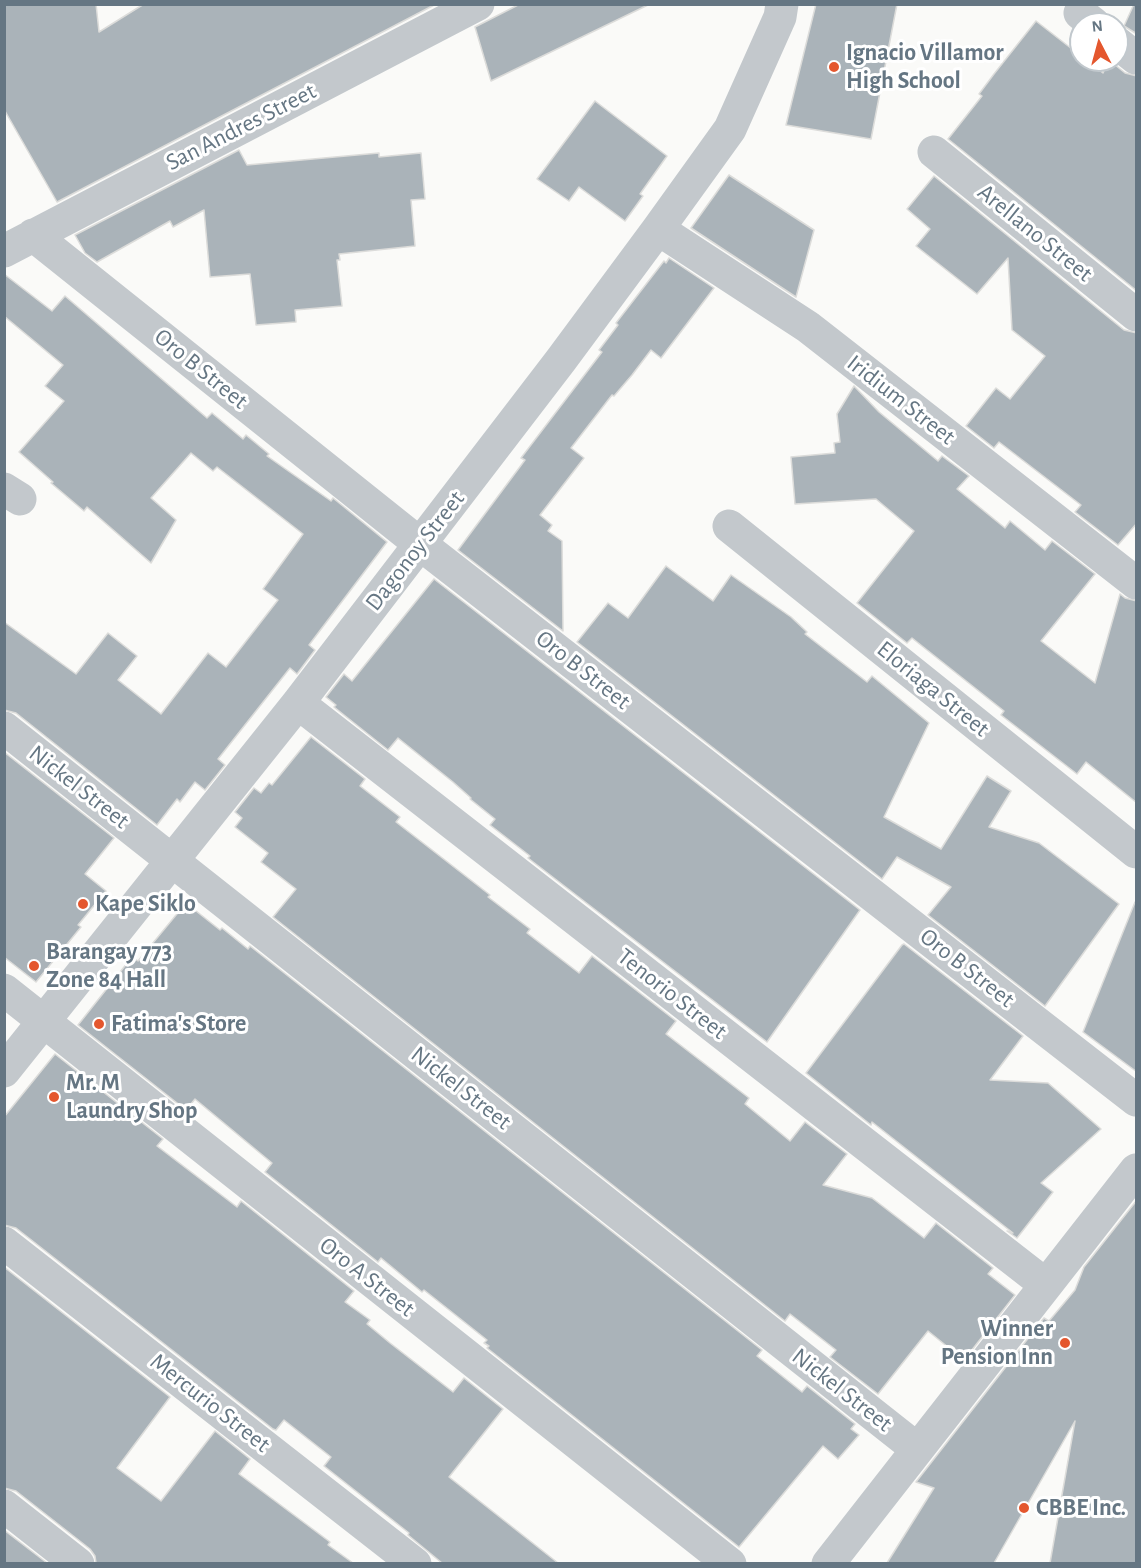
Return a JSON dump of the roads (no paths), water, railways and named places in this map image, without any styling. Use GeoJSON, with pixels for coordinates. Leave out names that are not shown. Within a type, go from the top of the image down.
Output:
{"type":"FeatureCollection","features":[{"type":"Feature","properties":{"kind":"street","name":"San Andres Street"},"geometry":{"type":"LineString","coordinates":[[4,251],[478,4]]}},
{"type":"Feature","properties":{"kind":"street","name":"Dagonoy Street"},"geometry":{"type":"LineString","coordinates":[[4,1071],[298,703],[561,360],[658,229],[730,129],[780,17],[782,4]]}},
{"type":"Feature","properties":{"kind":"street","name":"Arellano Street"},"geometry":{"type":"LineString","coordinates":[[934,152],[1137,315]]}},
{"type":"Feature","properties":{"kind":"street","name":"Iridium Street"},"geometry":{"type":"LineString","coordinates":[[658,229],[808,327],[1137,583]]}},
{"type":"Feature","properties":{"kind":"street","name":"Oro B Street"},"geometry":{"type":"LineString","coordinates":[[33,235],[420,544],[1137,1100]]}},
{"type":"Feature","properties":{"kind":"street","name":"Eloriaga Street"},"geometry":{"type":"LineString","coordinates":[[729,526],[1137,852]]}},
{"type":"Feature","properties":{"kind":"street","name":"Tenorio Street"},"geometry":{"type":"LineString","coordinates":[[298,703],[1046,1286]]}},
{"type":"Feature","properties":{"kind":"street","name":"Nickel Street"},"geometry":{"type":"LineString","coordinates":[[4,728],[917,1449]]}},
{"type":"Feature","properties":{"kind":"street","name":"Oro A Street"},"geometry":{"type":"LineString","coordinates":[[4,990],[730,1563]]}},
{"type":"Feature","properties":{"kind":"street"},"geometry":{"type":"LineString","coordinates":[[828,1563],[1137,1170]]}},
{"type":"Feature","properties":{"kind":"street","name":"Mercurio Street"},"geometry":{"type":"LineString","coordinates":[[4,1243],[415,1563]]}},
{"type":"Feature","properties":{"kind":"street"},"geometry":{"type":"LineString","coordinates":[[4,1506],[78,1563]]}},
{"type":"Feature","properties":{"kind":"place","name":"Ignacio Villamor High School"},"geometry":{"type":"Point","coordinates":[834,67]}},
{"type":"Feature","properties":{"kind":"place","name":"Kape Siklo"},"geometry":{"type":"Point","coordinates":[83,904]}},
{"type":"Feature","properties":{"kind":"place","name":"Barangay 773 Zone 84 Hall"},"geometry":{"type":"Point","coordinates":[34,966]}},
{"type":"Feature","properties":{"kind":"place","name":"Fatima's Store"},"geometry":{"type":"Point","coordinates":[99,1024]}},
{"type":"Feature","properties":{"kind":"place","name":"Mr. M Laundry Shop"},"geometry":{"type":"Point","coordinates":[54,1097]}},
{"type":"Feature","properties":{"kind":"place","name":"Winner Pension Inn"},"geometry":{"type":"Point","coordinates":[1065,1343]}},
{"type":"Feature","properties":{"kind":"place","name":"CBBE Inc."},"geometry":{"type":"Point","coordinates":[1024,1508]}}]}
